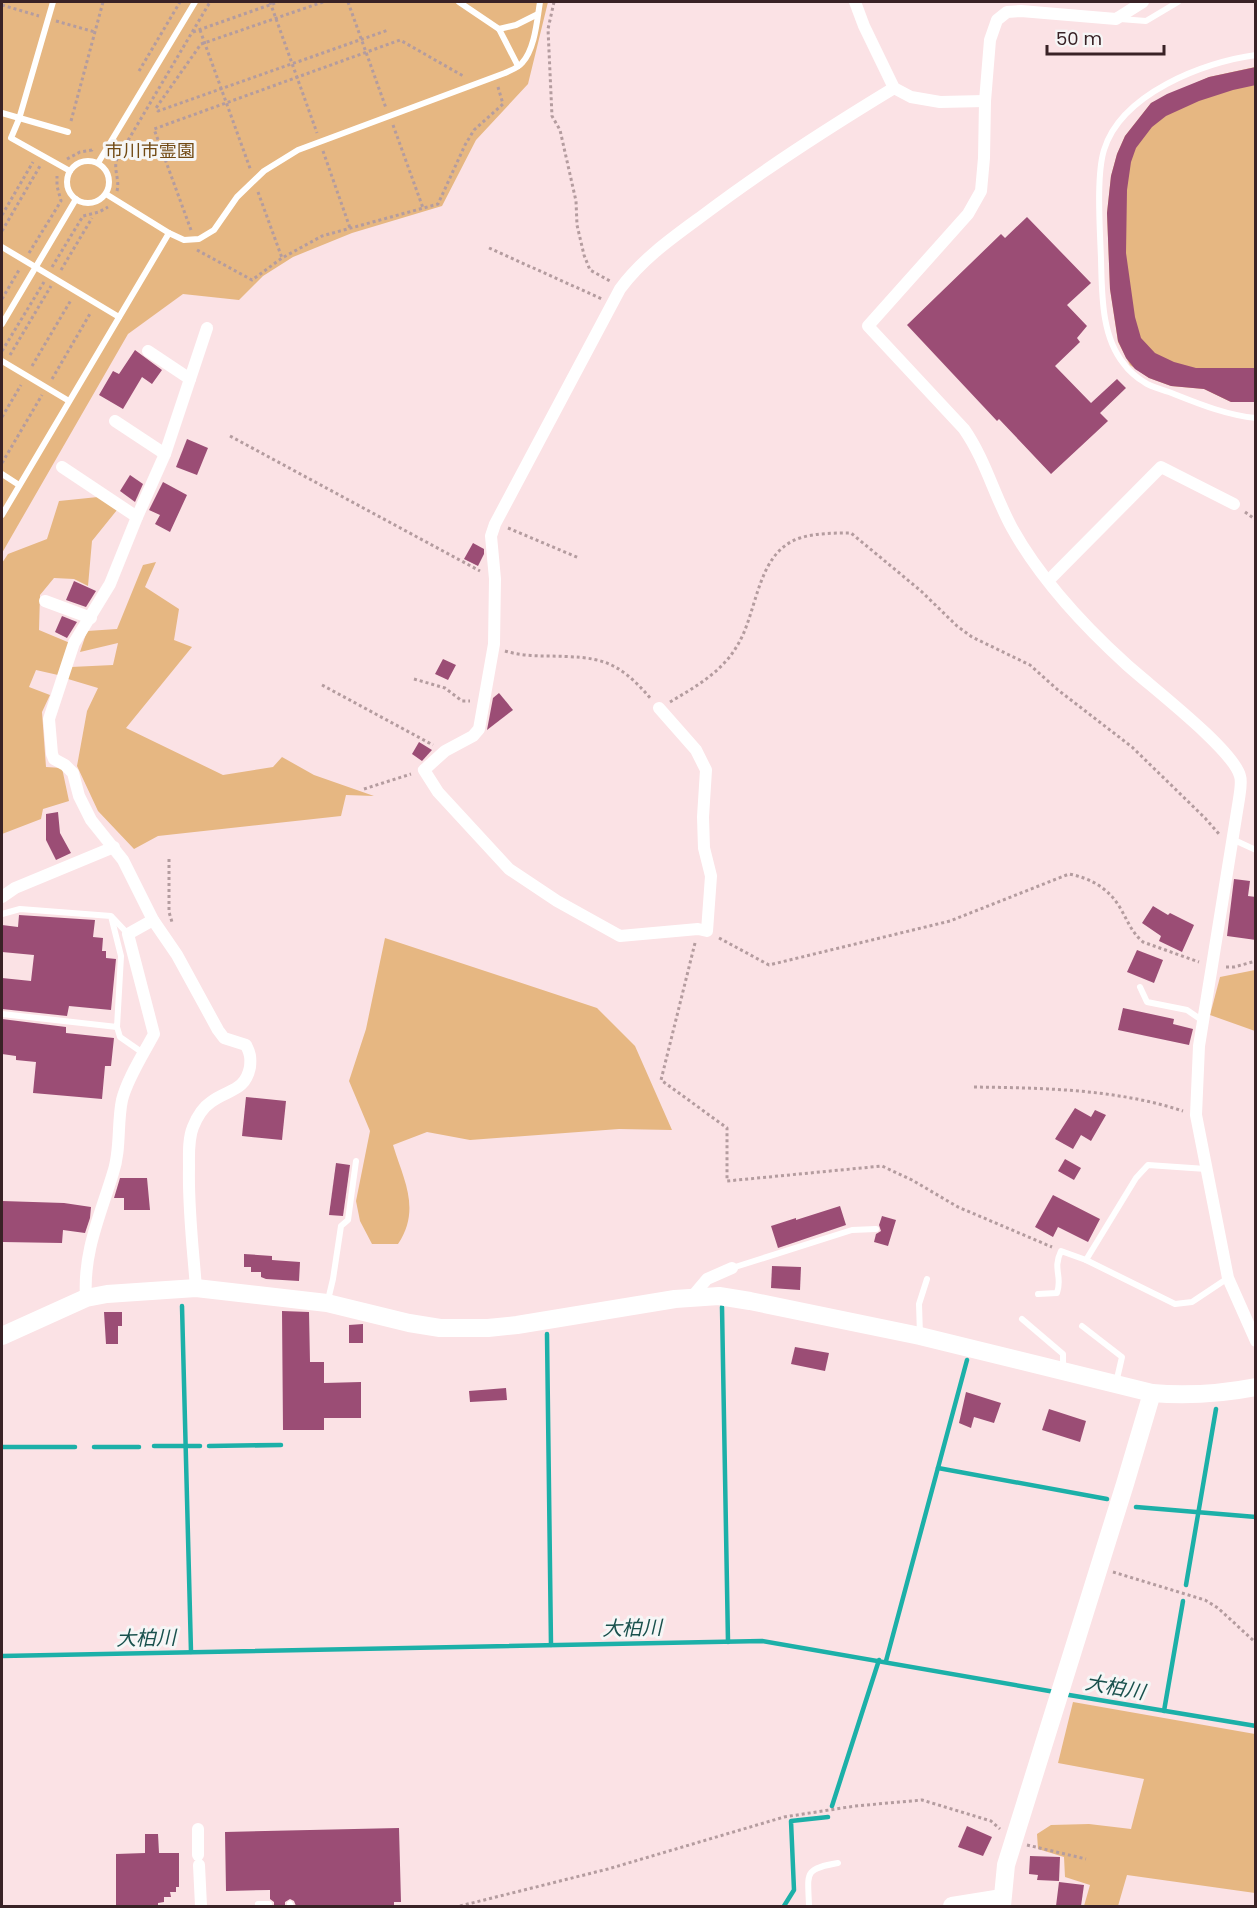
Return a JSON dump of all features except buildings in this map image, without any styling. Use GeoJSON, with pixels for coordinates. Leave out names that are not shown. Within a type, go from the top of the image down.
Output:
{"type":"FeatureCollection","features":[{"type":"Feature","properties":{"kind":"street"},"geometry":{"type":"LineString","coordinates":[[855,2],[894,88],[911,97],[940,102],[984,101]]}},
{"type":"Feature","properties":{"kind":"street"},"geometry":{"type":"LineString","coordinates":[[1143,2],[1116,19],[1021,11],[1006,7],[997,20],[990,40],[984,101],[984,158],[981,191],[968,214],[868,326],[964,429],[978,448],[1011,525],[1031,560],[1069,607],[1126,664],[1195,724],[1234,763],[1241,777],[1199,1046],[1196,1115],[1228,1278],[1256,1341]]}},
{"type":"Feature","properties":{"kind":"street"},"geometry":{"type":"LineString","coordinates":[[659,708],[696,750],[706,770],[704,848],[711,876],[702,930],[620,936],[557,901],[509,869],[438,792],[424,770],[445,751],[473,736],[479,729],[494,644],[495,579],[490,536],[620,289],[634,270],[664,244],[749,180],[809,139],[894,88]]}},
{"type":"Feature","properties":{"kind":"street"},"geometry":{"type":"LineString","coordinates":[[196,1288],[188,1210],[189,1148],[192,1130],[202,1110],[213,1100],[244,1083],[252,1057],[246,1045],[224,1038],[218,1030],[177,955],[153,920],[123,860],[91,820],[79,796],[74,773],[54,759],[49,719],[74,643],[110,584],[165,454],[207,327]]}},
{"type":"Feature","properties":{"kind":"street"},"geometry":{"type":"LineString","coordinates":[[148,351],[190,379]]}},
{"type":"Feature","properties":{"kind":"street"},"geometry":{"type":"LineString","coordinates":[[115,420],[165,454]]}},
{"type":"Feature","properties":{"kind":"street"},"geometry":{"type":"LineString","coordinates":[[62,467],[137,517]]}},
{"type":"Feature","properties":{"kind":"street"},"geometry":{"type":"LineString","coordinates":[[1048,581],[1161,467],[1233,504]]}},
{"type":"Feature","properties":{"kind":"street"},"geometry":{"type":"LineString","coordinates":[[45,601],[91,618]]}},
{"type":"Feature","properties":{"kind":"street"},"geometry":{"type":"LineString","coordinates":[[2,897],[15,888],[114,848]]}},
{"type":"Feature","properties":{"kind":"street"},"geometry":{"type":"LineString","coordinates":[[86,1298],[88,1250],[114,1172],[122,1100],[154,1034],[128,934],[153,920]]}},
{"type":"Feature","properties":{"kind":"street"},"geometry":{"type":"LineString","coordinates":[[691,1298],[707,1279],[732,1268]]}},
{"type":"Feature","properties":{"kind":"street"},"geometry":{"type":"LineString","coordinates":[[2,1336],[86,1298],[107,1294],[196,1288],[327,1303],[440,1328],[517,1325],[691,1298],[719,1296],[920,1336],[1152,1393],[1184,1396],[1223,1394],[1256,1387]]}},
{"type":"Feature","properties":{"kind":"street"},"geometry":{"type":"LineString","coordinates":[[952,1906],[1002,1902],[1006,1865],[1019,1843],[1063,1683],[1152,1393]]}},
{"type":"Feature","properties":{"kind":"street"},"geometry":{"type":"LineString","coordinates":[[198,1829],[201,1906]]}},
{"type":"Feature","properties":{"kind":"lane"},"geometry":{"type":"LineString","coordinates":[[10,138],[19,119],[53,2]]}},
{"type":"Feature","properties":{"kind":"lane"},"geometry":{"type":"LineString","coordinates":[[98,163],[195,2]]}},
{"type":"Feature","properties":{"kind":"lane"},"geometry":{"type":"LineString","coordinates":[[459,2],[499,29],[518,66]]}},
{"type":"Feature","properties":{"kind":"lane"},"geometry":{"type":"LineString","coordinates":[[106,194],[184,240],[195,240],[207,236],[214,230],[237,197],[264,171],[286,156],[320,141],[495,77],[518,66],[527,55],[540,2]]}},
{"type":"Feature","properties":{"kind":"lane"},"geometry":{"type":"LineString","coordinates":[[1116,19],[1146,21],[1178,2]]}},
{"type":"Feature","properties":{"kind":"lane"},"geometry":{"type":"LineString","coordinates":[[499,29],[516,25],[538,14]]}},
{"type":"Feature","properties":{"kind":"lane"},"geometry":{"type":"LineString","coordinates":[[1256,55],[1196,70],[1140,100],[1127,114],[1115,129],[1104,150],[1100,181],[1100,236],[1101,290],[1110,341],[1124,364],[1144,383],[1233,416],[1256,418]]}},
{"type":"Feature","properties":{"kind":"lane"},"geometry":{"type":"LineString","coordinates":[[2,113],[68,132]]}},
{"type":"Feature","properties":{"kind":"lane"},"geometry":{"type":"LineString","coordinates":[[2,136],[39,152],[70,171]]}},
{"type":"Feature","properties":{"kind":"lane"},"geometry":{"type":"LineString","coordinates":[[81,162],[98,163],[109,176],[106,194],[93,203],[76,199],[67,185],[70,171],[81,162]]}},
{"type":"Feature","properties":{"kind":"lane"},"geometry":{"type":"LineString","coordinates":[[2,324],[76,199]]}},
{"type":"Feature","properties":{"kind":"lane"},"geometry":{"type":"LineString","coordinates":[[2,515],[169,233]]}},
{"type":"Feature","properties":{"kind":"lane"},"geometry":{"type":"LineString","coordinates":[[2,247],[119,317]]}},
{"type":"Feature","properties":{"kind":"lane"},"geometry":{"type":"LineString","coordinates":[[3,362],[69,401]]}},
{"type":"Feature","properties":{"kind":"lane"},"geometry":{"type":"LineString","coordinates":[[2,474],[19,485]]}},
{"type":"Feature","properties":{"kind":"lane"},"geometry":{"type":"LineString","coordinates":[[1232,843],[1256,850]]}},
{"type":"Feature","properties":{"kind":"lane"},"geometry":{"type":"LineString","coordinates":[[2,914],[20,909],[111,916],[128,934]]}},
{"type":"Feature","properties":{"kind":"lane"},"geometry":{"type":"LineString","coordinates":[[111,916],[121,956],[117,1027],[120,1037],[144,1053]]}},
{"type":"Feature","properties":{"kind":"lane"},"geometry":{"type":"LineString","coordinates":[[1140,987],[1146,1002],[1187,1010],[1203,1021]]}},
{"type":"Feature","properties":{"kind":"lane"},"geometry":{"type":"LineString","coordinates":[[2,1014],[117,1027]]}},
{"type":"Feature","properties":{"kind":"lane"},"geometry":{"type":"LineString","coordinates":[[327,1303],[341,1226],[348,1220],[356,1161]]}},
{"type":"Feature","properties":{"kind":"lane"},"geometry":{"type":"LineString","coordinates":[[1086,1260],[1136,1178],[1148,1165],[1206,1169]]}},
{"type":"Feature","properties":{"kind":"lane"},"geometry":{"type":"LineString","coordinates":[[732,1268],[852,1230],[876,1229]]}},
{"type":"Feature","properties":{"kind":"lane"},"geometry":{"type":"LineString","coordinates":[[1038,1294],[1057,1293],[1059,1288],[1056,1261],[1061,1251],[1086,1260],[1175,1304],[1192,1302],[1228,1278]]}},
{"type":"Feature","properties":{"kind":"lane"},"geometry":{"type":"LineString","coordinates":[[920,1336],[919,1304],[927,1279]]}},
{"type":"Feature","properties":{"kind":"lane"},"geometry":{"type":"LineString","coordinates":[[1022,1319],[1063,1354],[1063,1370]]}},
{"type":"Feature","properties":{"kind":"lane"},"geometry":{"type":"LineString","coordinates":[[1082,1326],[1122,1357],[1116,1384]]}},
{"type":"Feature","properties":{"kind":"lane"},"geometry":{"type":"LineString","coordinates":[[808,1906],[808,1881],[812,1871],[816,1867],[838,1863]]}},
{"type":"Feature","properties":{"kind":"lane"},"geometry":{"type":"LineString","coordinates":[[259,1906],[258,1904],[269,1904]]}},
{"type":"Feature","properties":{"kind":"path"},"geometry":{"type":"LineString","coordinates":[[68,132],[103,2]]}},
{"type":"Feature","properties":{"kind":"path"},"geometry":{"type":"LineString","coordinates":[[134,80],[180,2]]}},
{"type":"Feature","properties":{"kind":"path"},"geometry":{"type":"LineString","coordinates":[[117,193],[119,183],[115,162],[210,2]]}},
{"type":"Feature","properties":{"kind":"path"},"geometry":{"type":"LineString","coordinates":[[192,33],[278,2]]}},
{"type":"Feature","properties":{"kind":"path"},"geometry":{"type":"LineString","coordinates":[[323,2],[201,44],[156,108],[158,111],[388,30]]}},
{"type":"Feature","properties":{"kind":"path"},"geometry":{"type":"LineString","coordinates":[[555,2],[548,29],[552,116],[560,130],[576,201],[576,225],[590,270],[620,289]]}},
{"type":"Feature","properties":{"kind":"path"},"geometry":{"type":"LineString","coordinates":[[271,3],[350,228]]}},
{"type":"Feature","properties":{"kind":"path"},"geometry":{"type":"LineString","coordinates":[[200,30],[282,258]]}},
{"type":"Feature","properties":{"kind":"path"},"geometry":{"type":"LineString","coordinates":[[195,240],[154,129],[400,40],[476,84]]}},
{"type":"Feature","properties":{"kind":"path"},"geometry":{"type":"LineString","coordinates":[[184,240],[192,247],[252,280],[282,258],[322,236],[438,204],[474,130],[503,104],[495,77]]}},
{"type":"Feature","properties":{"kind":"path"},"geometry":{"type":"LineString","coordinates":[[65,160],[73,154],[93,148]]}},
{"type":"Feature","properties":{"kind":"path"},"geometry":{"type":"LineString","coordinates":[[2,215],[39,152]]}},
{"type":"Feature","properties":{"kind":"path"},"geometry":{"type":"LineString","coordinates":[[2,231],[46,156]]}},
{"type":"Feature","properties":{"kind":"path"},"geometry":{"type":"LineString","coordinates":[[27,257],[61,201],[57,186],[58,173]]}},
{"type":"Feature","properties":{"kind":"path"},"geometry":{"type":"LineString","coordinates":[[50,271],[83,216],[104,210],[109,205]]}},
{"type":"Feature","properties":{"kind":"path"},"geometry":{"type":"LineString","coordinates":[[3,362],[92,218]]}},
{"type":"Feature","properties":{"kind":"path"},"geometry":{"type":"LineString","coordinates":[[489,248],[611,303]]}},
{"type":"Feature","properties":{"kind":"path"},"geometry":{"type":"LineString","coordinates":[[2,299],[21,266]]}},
{"type":"Feature","properties":{"kind":"path"},"geometry":{"type":"LineString","coordinates":[[2,353],[45,280]]}},
{"type":"Feature","properties":{"kind":"path"},"geometry":{"type":"LineString","coordinates":[[2,417],[76,291]]}},
{"type":"Feature","properties":{"kind":"path"},"geometry":{"type":"LineString","coordinates":[[230,436],[495,579]]}},
{"type":"Feature","properties":{"kind":"path"},"geometry":{"type":"LineString","coordinates":[[495,524],[522,532],[579,558]]}},
{"type":"Feature","properties":{"kind":"path"},"geometry":{"type":"LineString","coordinates":[[494,644],[507,652],[531,656],[587,657],[618,667],[659,708],[705,681],[736,648],[745,632],[760,584],[780,550],[798,538],[819,534],[851,533],[921,591],[957,626],[972,637],[1030,665],[1058,690],[1132,747],[1232,843]]}},
{"type":"Feature","properties":{"kind":"path"},"geometry":{"type":"LineString","coordinates":[[414,679],[445,688],[462,701],[483,701]]}},
{"type":"Feature","properties":{"kind":"path"},"geometry":{"type":"LineString","coordinates":[[322,685],[445,751]]}},
{"type":"Feature","properties":{"kind":"path"},"geometry":{"type":"LineString","coordinates":[[364,789],[424,770]]}},
{"type":"Feature","properties":{"kind":"path"},"geometry":{"type":"LineString","coordinates":[[169,859],[169,912],[172,922]]}},
{"type":"Feature","properties":{"kind":"path"},"geometry":{"type":"LineString","coordinates":[[1061,1251],[958,1207],[912,1180],[882,1166],[727,1181],[727,1128],[661,1080],[702,930],[769,965],[950,921],[1069,874],[1085,877],[1108,892],[1119,906],[1135,936],[1143,942],[1189,960],[1213,966],[1234,967],[1256,961]]}},
{"type":"Feature","properties":{"kind":"path"},"geometry":{"type":"LineString","coordinates":[[974,1087],[1054,1088],[1155,1102],[1196,1115]]}},
{"type":"Feature","properties":{"kind":"path"},"geometry":{"type":"LineString","coordinates":[[1099,1568],[1205,1600],[1218,1608],[1256,1643]]}},
{"type":"Feature","properties":{"kind":"path"},"geometry":{"type":"LineString","coordinates":[[460,1906],[608,1869],[784,1817],[855,1806],[922,1800],[991,1821],[1019,1843],[1086,1860]]}},
{"type":"Feature","properties":{"kind":"green space","name":"市川市霊園"},"geometry":{"type":"Polygon","coordinates":[[[2,2],[548,2],[528,84],[476,140],[442,206],[352,233],[293,257],[263,276],[239,300],[183,294],[128,334],[2,553],[2,2]]]}},
{"type":"Feature","properties":{"kind":"green space"},"geometry":{"type":"Polygon","coordinates":[[[1255,67],[1255,402],[1231,402],[1204,389],[1171,386],[1149,378],[1130,365],[1118,342],[1110,289],[1107,213],[1111,176],[1117,154],[1125,136],[1151,103],[1209,77],[1255,67]]]}},
{"type":"Feature","properties":{"kind":"green space"},"geometry":{"type":"Polygon","coordinates":[[[98,497],[117,510],[92,541],[88,586],[74,579],[54,578],[40,595],[39,630],[70,643],[58,675],[36,670],[29,687],[50,695],[42,712],[46,767],[62,768],[69,801],[43,809],[41,819],[2,834],[2,563],[8,554],[47,539],[59,501],[98,497]]]}},
{"type":"Feature","properties":{"kind":"green space"},"geometry":{"type":"Polygon","coordinates":[[[156,562],[145,587],[179,609],[174,640],[192,647],[126,728],[223,775],[273,767],[282,757],[314,775],[374,796],[346,795],[341,816],[158,836],[134,849],[98,811],[77,766],[87,711],[98,688],[68,679],[71,667],[113,665],[118,643],[80,652],[87,631],[117,629],[143,565],[156,562]]]}},
{"type":"Feature","properties":{"kind":"green space"},"geometry":{"type":"Polygon","coordinates":[[[385,938],[597,1008],[635,1046],[672,1130],[619,1129],[470,1140],[427,1132],[393,1145],[408,1195],[408,1219],[398,1244],[372,1244],[360,1221],[356,1201],[370,1131],[349,1081],[366,1029],[385,938]]]}},
{"type":"Feature","properties":{"kind":"green space"},"geometry":{"type":"Polygon","coordinates":[[[1255,970],[1255,1031],[1210,1015],[1220,977],[1255,970]]]}},
{"type":"Feature","properties":{"kind":"green space"},"geometry":{"type":"Polygon","coordinates":[[[1073,1702],[1255,1734],[1255,1893],[1127,1875],[1118,1906],[1084,1906],[1090,1885],[1065,1877],[1064,1857],[1038,1849],[1037,1834],[1051,1825],[1089,1824],[1131,1829],[1144,1779],[1058,1763],[1073,1702]]]}},
{"type":"Feature","properties":{"kind":"waterway"},"geometry":{"type":"LineString","coordinates":[[182,1306],[191,1652]]}},
{"type":"Feature","properties":{"kind":"waterway"},"geometry":{"type":"LineString","coordinates":[[722,1307],[728,1642]]}},
{"type":"Feature","properties":{"kind":"waterway"},"geometry":{"type":"LineString","coordinates":[[547,1334],[551,1645]]}},
{"type":"Feature","properties":{"kind":"waterway"},"geometry":{"type":"LineString","coordinates":[[886,1661],[967,1360]]}},
{"type":"Feature","properties":{"kind":"waterway"},"geometry":{"type":"LineString","coordinates":[[1186,1585],[1216,1409]]}},
{"type":"Feature","properties":{"kind":"waterway"},"geometry":{"type":"LineString","coordinates":[[209,1446],[281,1445]]}},
{"type":"Feature","properties":{"kind":"waterway"},"geometry":{"type":"LineString","coordinates":[[154,1446],[200,1446]]}},
{"type":"Feature","properties":{"kind":"waterway"},"geometry":{"type":"LineString","coordinates":[[2,1447],[75,1447]]}},
{"type":"Feature","properties":{"kind":"waterway"},"geometry":{"type":"LineString","coordinates":[[94,1447],[139,1447]]}},
{"type":"Feature","properties":{"kind":"waterway"},"geometry":{"type":"LineString","coordinates":[[938,1468],[1107,1499]]}},
{"type":"Feature","properties":{"kind":"waterway"},"geometry":{"type":"LineString","coordinates":[[1136,1507],[1256,1517]]}},
{"type":"Feature","properties":{"kind":"waterway"},"geometry":{"type":"LineString","coordinates":[[1164,1711],[1183,1601]]}},
{"type":"Feature","properties":{"kind":"waterway","name":"大柏川"},"geometry":{"type":"LineString","coordinates":[[2,1656],[762,1641],[1055,1692]]}},
{"type":"Feature","properties":{"kind":"waterway"},"geometry":{"type":"LineString","coordinates":[[832,1806],[879,1660]]}},
{"type":"Feature","properties":{"kind":"waterway","name":"大柏川"},"geometry":{"type":"LineString","coordinates":[[1063,1694],[1256,1726]]}},
{"type":"Feature","properties":{"kind":"waterway"},"geometry":{"type":"LineString","coordinates":[[784,1906],[794,1890],[791,1821],[828,1817]]}}]}
